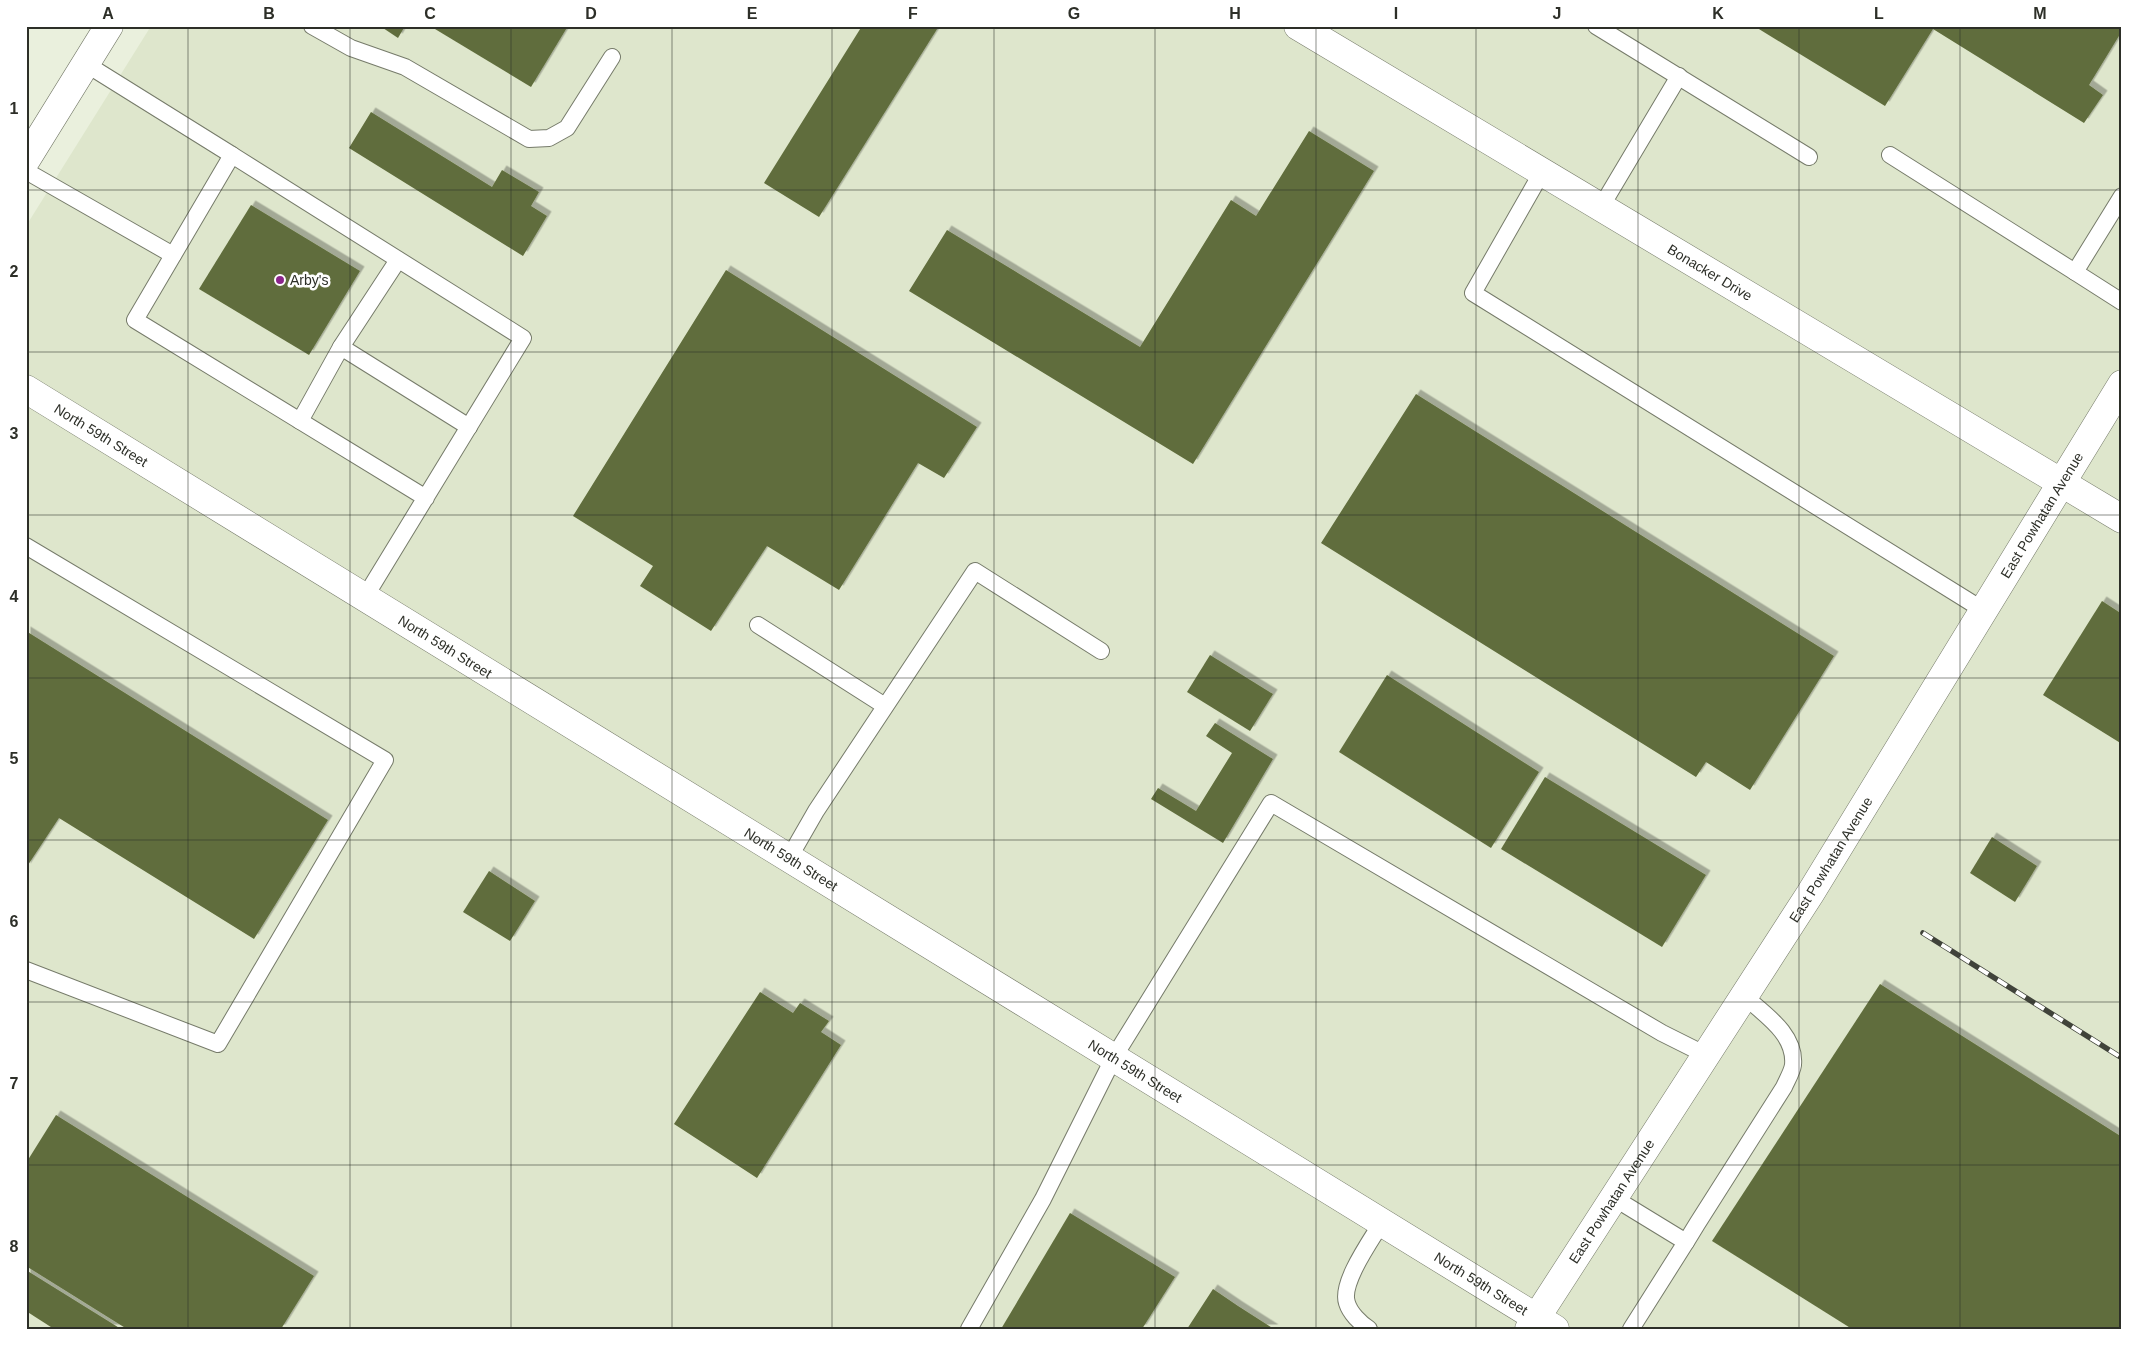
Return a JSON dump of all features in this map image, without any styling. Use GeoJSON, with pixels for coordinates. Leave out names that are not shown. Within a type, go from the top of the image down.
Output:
{"type":"FeatureCollection","features":[{"type":"Feature","properties":{"kind":"street"},"geometry":{"type":"LineString","coordinates":[[26,160],[109,26]]}},
{"type":"Feature","properties":{"kind":"street","name":"Bonacker Drive"},"geometry":{"type":"LineString","coordinates":[[1298,26],[2122,519]]}},
{"type":"Feature","properties":{"kind":"street","name":"East Powhatan Avenue"},"geometry":{"type":"LineString","coordinates":[[1540,1325],[1614,1198],[1810,894],[2061,482],[2121,388]]}},
{"type":"Feature","properties":{"kind":"street","name":"North 59th Street"},"geometry":{"type":"LineString","coordinates":[[26,389],[1382,1222],[1540,1325]]}},
{"type":"Feature","properties":{"kind":"lane"},"geometry":{"type":"LineString","coordinates":[[312,26],[351,48],[405,67],[529,139],[549,138],[567,128],[612,57]]}},
{"type":"Feature","properties":{"kind":"lane"},"geometry":{"type":"LineString","coordinates":[[1596,26],[1809,156]]}},
{"type":"Feature","properties":{"kind":"lane"},"geometry":{"type":"LineString","coordinates":[[86,64],[522,338],[365,597]]}},
{"type":"Feature","properties":{"kind":"lane"},"geometry":{"type":"LineString","coordinates":[[1601,207],[1679,76]]}},
{"type":"Feature","properties":{"kind":"lane"},"geometry":{"type":"LineString","coordinates":[[232,155],[135,320],[426,498]]}},
{"type":"Feature","properties":{"kind":"lane"},"geometry":{"type":"LineString","coordinates":[[1890,156],[2122,302]]}},
{"type":"Feature","properties":{"kind":"lane"},"geometry":{"type":"LineString","coordinates":[[26,172],[172,255]]}},
{"type":"Feature","properties":{"kind":"lane"},"geometry":{"type":"LineString","coordinates":[[1542,172],[1473,293],[1983,610]]}},
{"type":"Feature","properties":{"kind":"lane"},"geometry":{"type":"LineString","coordinates":[[2075,272],[2122,196]]}},
{"type":"Feature","properties":{"kind":"lane"},"geometry":{"type":"LineString","coordinates":[[300,421],[341,347],[398,260]]}},
{"type":"Feature","properties":{"kind":"lane"},"geometry":{"type":"LineString","coordinates":[[341,347],[469,427]]}},
{"type":"Feature","properties":{"kind":"lane"},"geometry":{"type":"LineString","coordinates":[[26,546],[385,760],[218,1044],[26,970]]}},
{"type":"Feature","properties":{"kind":"lane"},"geometry":{"type":"LineString","coordinates":[[789,858],[816,811],[975,570],[1101,651]]}},
{"type":"Feature","properties":{"kind":"lane"},"geometry":{"type":"LineString","coordinates":[[758,625],[886,706]]}},
{"type":"Feature","properties":{"kind":"lane"},"geometry":{"type":"LineString","coordinates":[[969,1329],[1043,1199],[1114,1057],[1271,803],[1662,1033],[1706,1055]]}},
{"type":"Feature","properties":{"kind":"lane"},"geometry":{"type":"LineString","coordinates":[[1630,1329],[1784,1087],[1793,1066],[1793,1049],[1784,1033],[1744,996]]}},
{"type":"Feature","properties":{"kind":"lane"},"geometry":{"type":"LineString","coordinates":[[1614,1198],[1686,1242]]}},
{"type":"Feature","properties":{"kind":"lane"},"geometry":{"type":"LineString","coordinates":[[1369,1329],[1359,1322],[1346,1302],[1348,1281],[1382,1222]]}},
{"type":"Feature","properties":{"kind":"shaded area"},"geometry":{"type":"Polygon","coordinates":[[[151,26],[2122,26],[2122,1329],[26,1329],[26,226],[151,26]]]}},
{"type":"Feature","properties":{"kind":"building"},"geometry":{"type":"Polygon","coordinates":[[[380,26],[405,26],[398,38],[380,26]]]}},
{"type":"Feature","properties":{"kind":"building"},"geometry":{"type":"Polygon","coordinates":[[[430,26],[568,26],[531,87],[430,26]]]}},
{"type":"Feature","properties":{"kind":"building"},"geometry":{"type":"Polygon","coordinates":[[[862,26],[939,26],[819,217],[764,183],[862,26]]]}},
{"type":"Feature","properties":{"kind":"building"},"geometry":{"type":"Polygon","coordinates":[[[1754,26],[2122,26],[2122,31],[2089,85],[2103,95],[2084,123],[1933,29],[1885,106],[1754,26]]]}},
{"type":"Feature","properties":{"kind":"building"},"geometry":{"type":"Polygon","coordinates":[[[371,112],[492,187],[502,170],[539,192],[531,206],[547,216],[523,256],[349,148],[371,112]]]}},
{"type":"Feature","properties":{"kind":"building"},"geometry":{"type":"Polygon","coordinates":[[[1309,131],[1374,171],[1193,464],[909,291],[947,230],[1140,347],[1231,200],[1256,216],[1309,131]]]}},
{"type":"Feature","properties":{"kind":"building","name":"Arby's"},"geometry":{"type":"Polygon","coordinates":[[[251,205],[360,271],[309,355],[199,289],[251,205]]]}},
{"type":"Feature","properties":{"kind":"building"},"geometry":{"type":"Polygon","coordinates":[[[726,270],[977,427],[944,478],[918,463],[839,590],[767,546],[711,631],[640,586],[653,566],[573,516],[726,270]]]}},
{"type":"Feature","properties":{"kind":"building"},"geometry":{"type":"Polygon","coordinates":[[[1416,394],[1834,656],[1750,790],[1706,762],[1696,777],[1321,543],[1416,394]]]}},
{"type":"Feature","properties":{"kind":"building"},"geometry":{"type":"Polygon","coordinates":[[[2102,601],[2122,614],[2122,744],[2043,695],[2102,601]]]}},
{"type":"Feature","properties":{"kind":"building"},"geometry":{"type":"Polygon","coordinates":[[[26,631],[328,820],[254,939],[59,818],[26,868],[26,631]]]}},
{"type":"Feature","properties":{"kind":"building"},"geometry":{"type":"Polygon","coordinates":[[[1210,655],[1273,694],[1250,731],[1187,692],[1210,655]]]}},
{"type":"Feature","properties":{"kind":"building"},"geometry":{"type":"Polygon","coordinates":[[[1387,675],[1539,772],[1491,848],[1339,752],[1387,675]]]}},
{"type":"Feature","properties":{"kind":"building"},"geometry":{"type":"Polygon","coordinates":[[[1215,723],[1273,759],[1223,843],[1151,799],[1158,788],[1196,811],[1232,753],[1206,736],[1215,723]]]}},
{"type":"Feature","properties":{"kind":"building"},"geometry":{"type":"Polygon","coordinates":[[[1545,777],[1706,875],[1662,947],[1501,849],[1545,777]]]}},
{"type":"Feature","properties":{"kind":"building"},"geometry":{"type":"Polygon","coordinates":[[[1992,837],[2037,866],[2015,902],[1970,873],[1992,837]]]}},
{"type":"Feature","properties":{"kind":"building"},"geometry":{"type":"Polygon","coordinates":[[[489,871],[535,901],[510,941],[463,912],[489,871]]]}},
{"type":"Feature","properties":{"kind":"building"},"geometry":{"type":"Polygon","coordinates":[[[1880,984],[2122,1137],[2122,1329],[1852,1329],[1712,1241],[1880,984]]]}},
{"type":"Feature","properties":{"kind":"building"},"geometry":{"type":"Polygon","coordinates":[[[760,992],[793,1013],[800,1003],[829,1021],[821,1032],[841,1045],[757,1178],[674,1124],[760,992]]]}},
{"type":"Feature","properties":{"kind":"building"},"geometry":{"type":"Polygon","coordinates":[[[56,1115],[314,1276],[281,1329],[127,1329],[26,1266],[26,1163],[56,1115]]]}},
{"type":"Feature","properties":{"kind":"building"},"geometry":{"type":"Polygon","coordinates":[[[1070,1213],[1175,1277],[1142,1329],[1001,1329],[1070,1213]]]}},
{"type":"Feature","properties":{"kind":"building"},"geometry":{"type":"Polygon","coordinates":[[[26,1270],[121,1329],[54,1329],[26,1311],[26,1270]]]}},
{"type":"Feature","properties":{"kind":"building"},"geometry":{"type":"Polygon","coordinates":[[[1213,1289],[1238,1306],[1274,1329],[1187,1329],[1213,1289]]]}},
{"type":"Feature","properties":{"kind":"railway"},"geometry":{"type":"LineString","coordinates":[[1923,933],[2122,1058]]}},
{"type":"Feature","properties":{"kind":"place","name":"Arby's"},"geometry":{"type":"Point","coordinates":[280,280]}}]}
